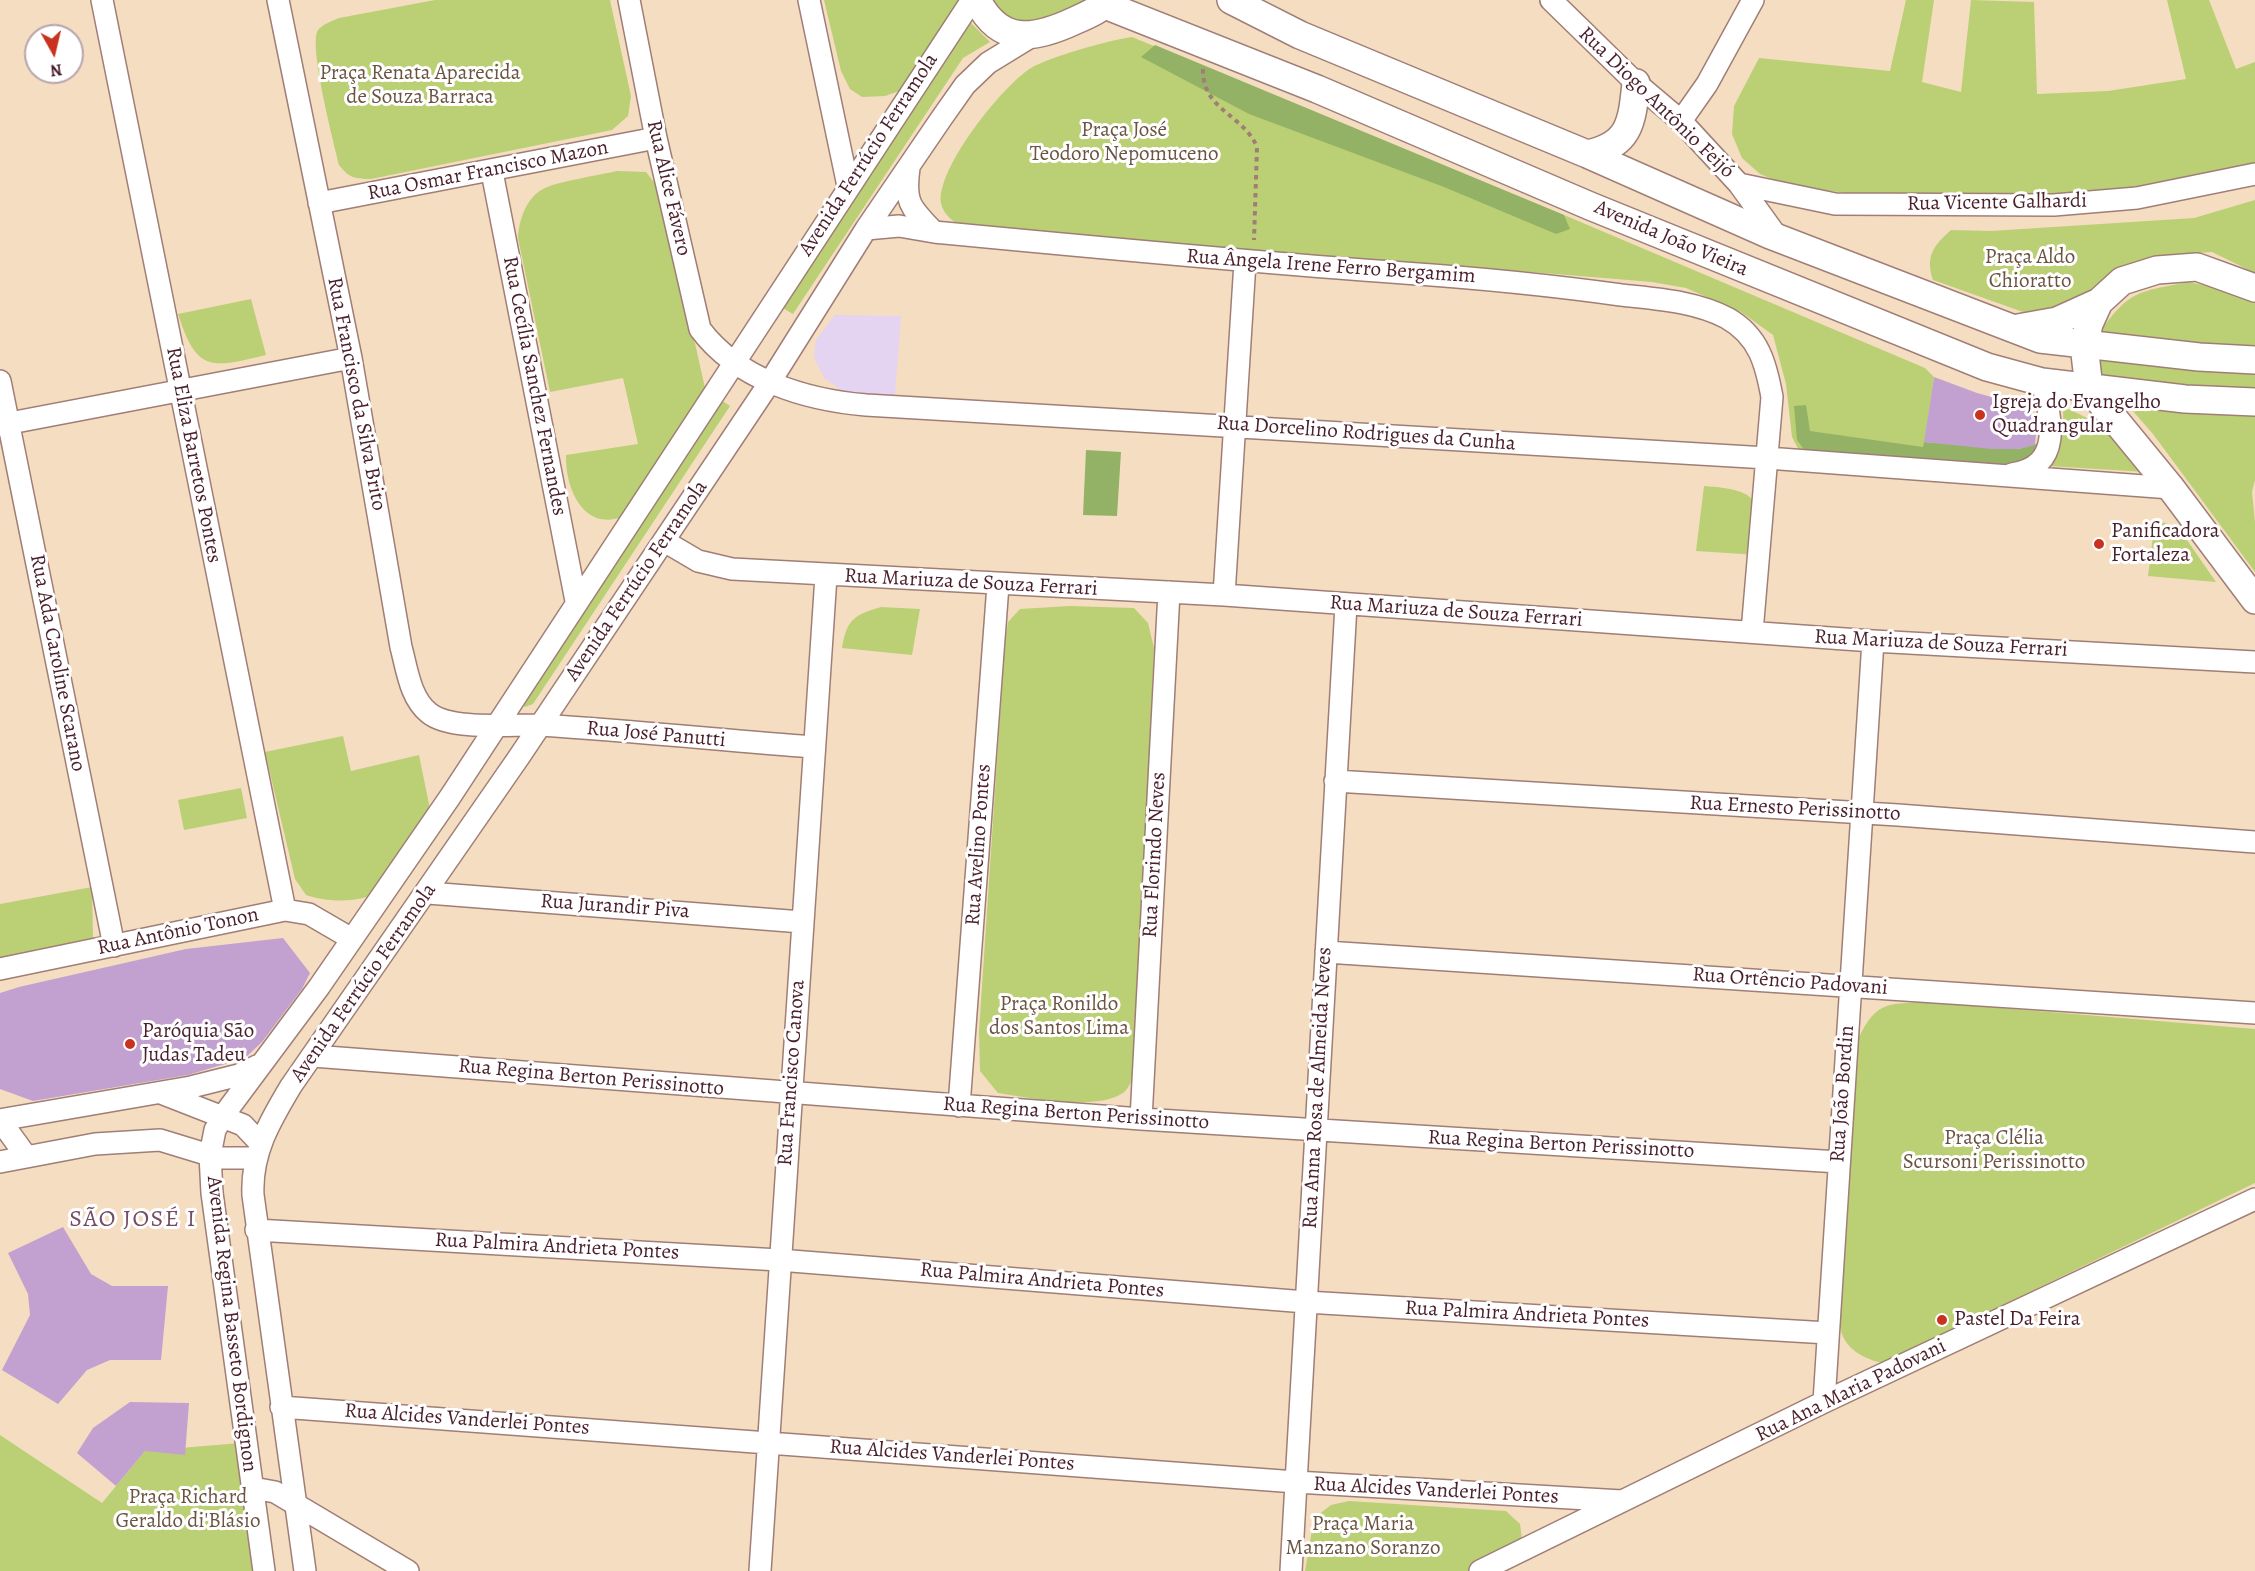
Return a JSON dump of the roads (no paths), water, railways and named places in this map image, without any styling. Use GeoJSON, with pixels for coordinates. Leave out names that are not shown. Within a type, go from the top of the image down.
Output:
{"type":"FeatureCollection","features":[{"type":"Feature","properties":{"kind":"main road","name":"Avenida João Vieira"},"geometry":{"type":"LineString","coordinates":[[976,0],[986,19],[1009,34],[1032,36],[1063,26],[1108,2],[1203,44],[1317,89],[1834,307],[1987,367],[2042,382],[2185,399],[2255,402]]}},
{"type":"Feature","properties":{"kind":"main road","name":"Avenida João Vieira"},"geometry":{"type":"LineString","coordinates":[[1231,0],[1300,35],[1587,154],[1778,238],[2040,339],[2199,357],[2255,360]]}},
{"type":"Feature","properties":{"kind":"main road"},"geometry":{"type":"LineString","coordinates":[[1587,154],[1615,144],[1630,127],[1636,82]]}},
{"type":"Feature","properties":{"kind":"main road"},"geometry":{"type":"LineString","coordinates":[[2013,329],[2057,321],[2099,302],[2122,281],[2157,270],[2197,267],[2255,288]]}},
{"type":"Feature","properties":{"kind":"main road"},"geometry":{"type":"LineString","coordinates":[[2099,302],[2088,324],[2084,345],[2088,388],[2171,488],[2255,600]]}},
{"type":"Feature","properties":{"kind":"street","name":"Rua Eliza Barretos Pontes"},"geometry":{"type":"LineString","coordinates":[[102,0],[285,910]]}},
{"type":"Feature","properties":{"kind":"street","name":"Rua Francisco da Silva Brito"},"geometry":{"type":"LineString","coordinates":[[278,0],[351,358],[401,647],[410,683],[418,701],[429,714],[447,721],[498,724]]}},
{"type":"Feature","properties":{"kind":"street","name":"Rua Alice Fávero"},"geometry":{"type":"LineString","coordinates":[[629,0],[656,138],[700,328],[714,347],[735,361]]}},
{"type":"Feature","properties":{"kind":"street"},"geometry":{"type":"LineString","coordinates":[[809,0],[848,186]]}},
{"type":"Feature","properties":{"kind":"street","name":"Avenida Ferrúcio Ferramola"},"geometry":{"type":"LineString","coordinates":[[223,1116],[351,939],[498,724],[576,601],[972,0]]}},
{"type":"Feature","properties":{"kind":"street","name":"Rua Diogo Antônio Feijó"},"geometry":{"type":"LineString","coordinates":[[1551,0],[1636,82],[1681,121],[1739,184],[1778,238]]}},
{"type":"Feature","properties":{"kind":"street"},"geometry":{"type":"LineString","coordinates":[[1681,121],[1707,84],[1753,0]]}},
{"type":"Feature","properties":{"kind":"street","name":"Avenida Ferrúcio Ferramola"},"geometry":{"type":"LineString","coordinates":[[257,1151],[291,1086],[428,893],[770,382],[866,229],[965,85],[988,63],[1032,36]]}},
{"type":"Feature","properties":{"kind":"street","name":"Rua Osmar Francisco Mazon"},"geometry":{"type":"LineString","coordinates":[[319,203],[492,172],[656,138]]}},
{"type":"Feature","properties":{"kind":"street"},"geometry":{"type":"LineString","coordinates":[[909,168],[906,185],[911,207],[934,232]]}},
{"type":"Feature","properties":{"kind":"street","name":"Rua Cecília Sanchez Fernandes"},"geometry":{"type":"LineString","coordinates":[[492,172],[576,601]]}},
{"type":"Feature","properties":{"kind":"street","name":"Rua Vicente Galhardi"},"geometry":{"type":"LineString","coordinates":[[1739,184],[1835,204],[2054,205],[2137,198],[2255,174]]}},
{"type":"Feature","properties":{"kind":"street","name":"Rua Ângela Irene Ferro Bergamim"},"geometry":{"type":"LineString","coordinates":[[866,229],[899,226],[934,232],[1250,262],[1528,282],[1685,303],[1726,318],[1744,330],[1755,343],[1765,362],[1772,398],[1752,632]]}},
{"type":"Feature","properties":{"kind":"street"},"geometry":{"type":"LineString","coordinates":[[1224,595],[1234,426],[1250,262]]}},
{"type":"Feature","properties":{"kind":"street"},"geometry":{"type":"LineString","coordinates":[[4,424],[351,358]]}},
{"type":"Feature","properties":{"kind":"street","name":"Rua Dorcelino Rodrigues da Cunha"},"geometry":{"type":"LineString","coordinates":[[735,361],[792,392],[830,402],[1767,458],[2171,488]]}},
{"type":"Feature","properties":{"kind":"street","name":"Rua Ada Caroline Scarano"},"geometry":{"type":"LineString","coordinates":[[0,381],[4,424],[114,946]]}},
{"type":"Feature","properties":{"kind":"street","name":"Rua Dorcelino Rodrigues da Cunha"},"geometry":{"type":"LineString","coordinates":[[2005,475],[2036,464],[2043,457],[2051,439],[2051,421],[2042,382]]}},
{"type":"Feature","properties":{"kind":"street","name":"Rua Mariuza de Souza Ferrari"},"geometry":{"type":"LineString","coordinates":[[664,540],[698,561],[732,569],[826,576],[1224,595],[1873,641],[2255,662]]}},
{"type":"Feature","properties":{"kind":"street","name":"Rua Francisco Canova"},"geometry":{"type":"LineString","coordinates":[[760,1571],[826,576]]}},
{"type":"Feature","properties":{"kind":"street","name":"Rua Avelino Pontes"},"geometry":{"type":"LineString","coordinates":[[959,1106],[998,585]]}},
{"type":"Feature","properties":{"kind":"street","name":"Rua Florindo Neves"},"geometry":{"type":"LineString","coordinates":[[1141,1119],[1169,592]]}},
{"type":"Feature","properties":{"kind":"street","name":"Rua Anna Rosa de Almeida Neves"},"geometry":{"type":"LineString","coordinates":[[1291,1571],[1346,605]]}},
{"type":"Feature","properties":{"kind":"street","name":"Rua João Bordin"},"geometry":{"type":"LineString","coordinates":[[1824,1402],[1860,812],[1873,641]]}},
{"type":"Feature","properties":{"kind":"street","name":"Rua José Panutti"},"geometry":{"type":"LineString","coordinates":[[498,724],[541,725],[814,747]]}},
{"type":"Feature","properties":{"kind":"street","name":"Rua Ernesto Perissinotto"},"geometry":{"type":"LineString","coordinates":[[1335,781],[1860,812],[2255,842]]}},
{"type":"Feature","properties":{"kind":"street","name":"Rua Jurandir Piva"},"geometry":{"type":"LineString","coordinates":[[428,893],[802,922]]}},
{"type":"Feature","properties":{"kind":"street","name":"Rua Antônio Tonon"},"geometry":{"type":"LineString","coordinates":[[0,969],[285,910],[309,914],[351,939]]}},
{"type":"Feature","properties":{"kind":"street","name":"Rua Ortêncio Padovani"},"geometry":{"type":"LineString","coordinates":[[1326,952],[2255,1013]]}},
{"type":"Feature","properties":{"kind":"street","name":"Rua Regina Berton Perissinotto"},"geometry":{"type":"LineString","coordinates":[[314,1056],[1141,1119],[1839,1162]]}},
{"type":"Feature","properties":{"kind":"street"},"geometry":{"type":"LineString","coordinates":[[26,1156],[0,1120],[160,1092],[239,1075],[264,1061]]}},
{"type":"Feature","properties":{"kind":"street"},"geometry":{"type":"LineString","coordinates":[[0,1162],[94,1144],[160,1140],[210,1155],[244,1160],[257,1151],[243,1125],[160,1092]]}},
{"type":"Feature","properties":{"kind":"street","name":"Avenida Regina Basseto Bordignon"},"geometry":{"type":"LineString","coordinates":[[223,1116],[215,1130],[210,1155],[217,1239],[264,1571]]}},
{"type":"Feature","properties":{"kind":"street","name":"Avenida Regina Basseto Bordignon"},"geometry":{"type":"LineString","coordinates":[[257,1151],[252,1179],[256,1230],[305,1571]]}},
{"type":"Feature","properties":{"kind":"street","name":"Rua Ana Maria Padovani"},"geometry":{"type":"LineString","coordinates":[[1480,1571],[1824,1402],[2255,1199]]}},
{"type":"Feature","properties":{"kind":"street","name":"Rua Palmira Andrieta Pontes"},"geometry":{"type":"LineString","coordinates":[[256,1230],[779,1260],[1306,1302],[1828,1333]]}},
{"type":"Feature","properties":{"kind":"street","name":"Rua Alcides Vanderlei Pontes"},"geometry":{"type":"LineString","coordinates":[[282,1407],[1296,1482],[1622,1501]]}},
{"type":"Feature","properties":{"kind":"street"},"geometry":{"type":"LineString","coordinates":[[253,1488],[275,1492],[408,1571]]}},
{"type":"Feature","properties":{"kind":"place","name":"Igreja do Evangelho Quadrangular"},"geometry":{"type":"Point","coordinates":[1980,415]}},
{"type":"Feature","properties":{"kind":"place","name":"Panificadora Fortaleza"},"geometry":{"type":"Point","coordinates":[2099,544]}},
{"type":"Feature","properties":{"kind":"place","name":"Paróquia São Judas Tadeu"},"geometry":{"type":"Point","coordinates":[130,1044]}},
{"type":"Feature","properties":{"kind":"place","name":"Pastel Da Feira"},"geometry":{"type":"Point","coordinates":[1942,1320]}},
{"type":"Feature","properties":{"kind":"district","name":"SÃO JOSÉ I"},"geometry":{"type":"Point","coordinates":[133,1220]}},
{"type":"Feature","properties":{"kind":"park label","name":"Praça Renata Aparecida de Souza Barraca"},"geometry":{"type":"Point","coordinates":[420,86]}},
{"type":"Feature","properties":{"kind":"park label","name":"Praça José Teodoro Nepomuceno"},"geometry":{"type":"Point","coordinates":[1124,143]}},
{"type":"Feature","properties":{"kind":"park label","name":"Praça Aldo Chioratto"},"geometry":{"type":"Point","coordinates":[2030,270]}},
{"type":"Feature","properties":{"kind":"park label","name":"Praça Ronildo dos Santos Lima"},"geometry":{"type":"Point","coordinates":[1059,1017]}},
{"type":"Feature","properties":{"kind":"park label","name":"Praça Clélia Scursoni Perissinotto"},"geometry":{"type":"Point","coordinates":[1994,1151]}},
{"type":"Feature","properties":{"kind":"park label","name":"Praça Richard Geraldo di'Blásio"},"geometry":{"type":"Point","coordinates":[188,1510]}},
{"type":"Feature","properties":{"kind":"park label","name":"Praça Maria Manzano Soranzo"},"geometry":{"type":"Point","coordinates":[1363,1537]}}]}
